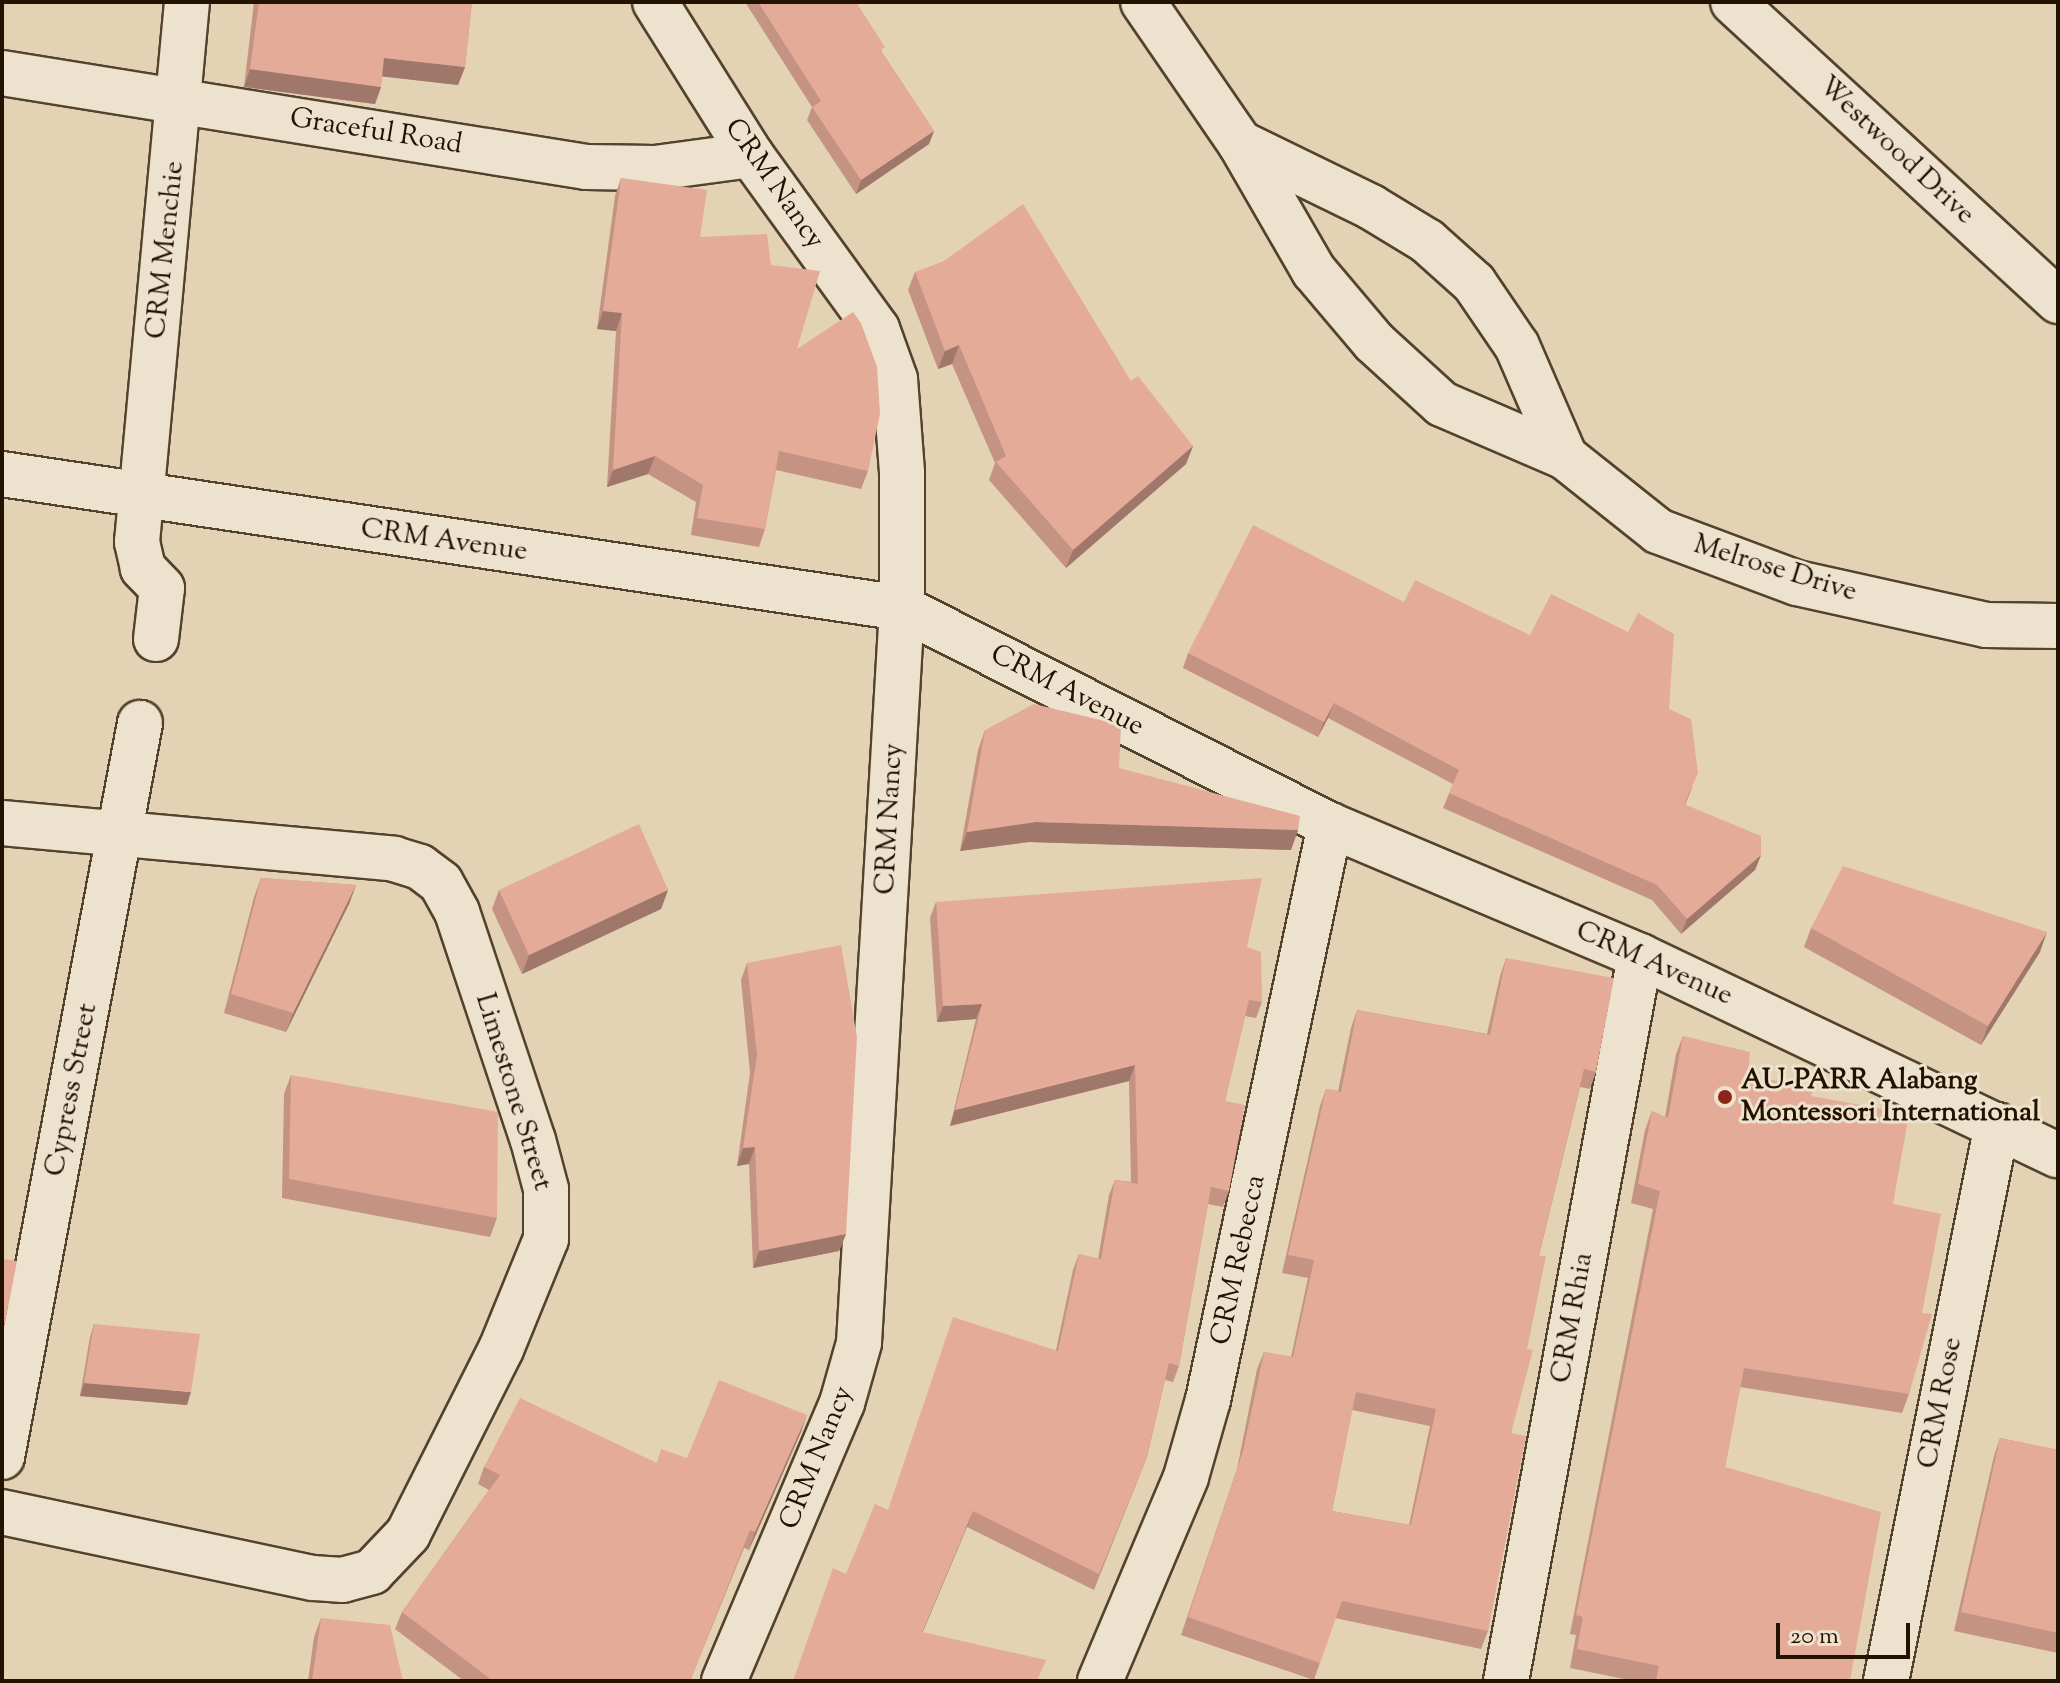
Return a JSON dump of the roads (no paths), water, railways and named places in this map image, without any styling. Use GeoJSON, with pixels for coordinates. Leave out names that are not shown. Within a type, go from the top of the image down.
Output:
{"type":"FeatureCollection","features":[{"type":"Feature","properties":{"kind":"street","name":"CRM Menchie"},"geometry":{"type":"LineString","coordinates":[[156,639],[162,588],[137,556],[181,100],[187,2]]}},
{"type":"Feature","properties":{"kind":"street","name":"CRM Nancy"},"geometry":{"type":"LineString","coordinates":[[655,2],[751,155],[877,329],[895,379],[902,473],[902,608],[859,1343],[842,1403],[724,1681]]}},
{"type":"Feature","properties":{"kind":"street","name":"Melrose Drive"},"geometry":{"type":"LineString","coordinates":[[1143,2],[1240,143],[1314,271],[1374,342],[1442,404],[1565,457],[1658,531],[1797,583],[1986,625],[2058,626]]}},
{"type":"Feature","properties":{"kind":"street","name":"Westwood Drive"},"geometry":{"type":"LineString","coordinates":[[1733,2],[2058,301]]}},
{"type":"Feature","properties":{"kind":"street","name":"Graceful Road"},"geometry":{"type":"LineString","coordinates":[[2,73],[586,167],[655,168],[751,155]]}},
{"type":"Feature","properties":{"kind":"street","name":"Melrose Drive"},"geometry":{"type":"LineString","coordinates":[[1240,143],[1371,207],[1427,241],[1474,283],[1517,346],[1565,457]]}},
{"type":"Feature","properties":{"kind":"street","name":"CRM Avenue"},"geometry":{"type":"LineString","coordinates":[[2,474],[902,608],[1330,825],[1640,956],[2058,1155]]}},
{"type":"Feature","properties":{"kind":"street","name":"Cypress Street"},"geometry":{"type":"LineString","coordinates":[[2,1457],[140,723]]}},
{"type":"Feature","properties":{"kind":"street","name":"Limestone Street"},"geometry":{"type":"LineString","coordinates":[[2,823],[394,859],[420,867],[441,883],[457,912],[533,1140],[546,1189],[546,1239],[501,1349],[408,1534],[372,1572],[343,1580],[312,1578],[2,1512]]}},
{"type":"Feature","properties":{"kind":"street","name":"CRM Rebecca"},"geometry":{"type":"LineString","coordinates":[[1100,1681],[1186,1477],[1208,1400],[1330,825]]}},
{"type":"Feature","properties":{"kind":"street","name":"CRM Rhia"},"geometry":{"type":"LineString","coordinates":[[1506,1681],[1640,956]]}},
{"type":"Feature","properties":{"kind":"street","name":"CRM Rose"},"geometry":{"type":"LineString","coordinates":[[1886,1681],[1997,1125]]}},
{"type":"Feature","properties":{"kind":"place","name":"AU-PARR Alabang Montessori International"},"geometry":{"type":"Point","coordinates":[1725,1097]}}]}
